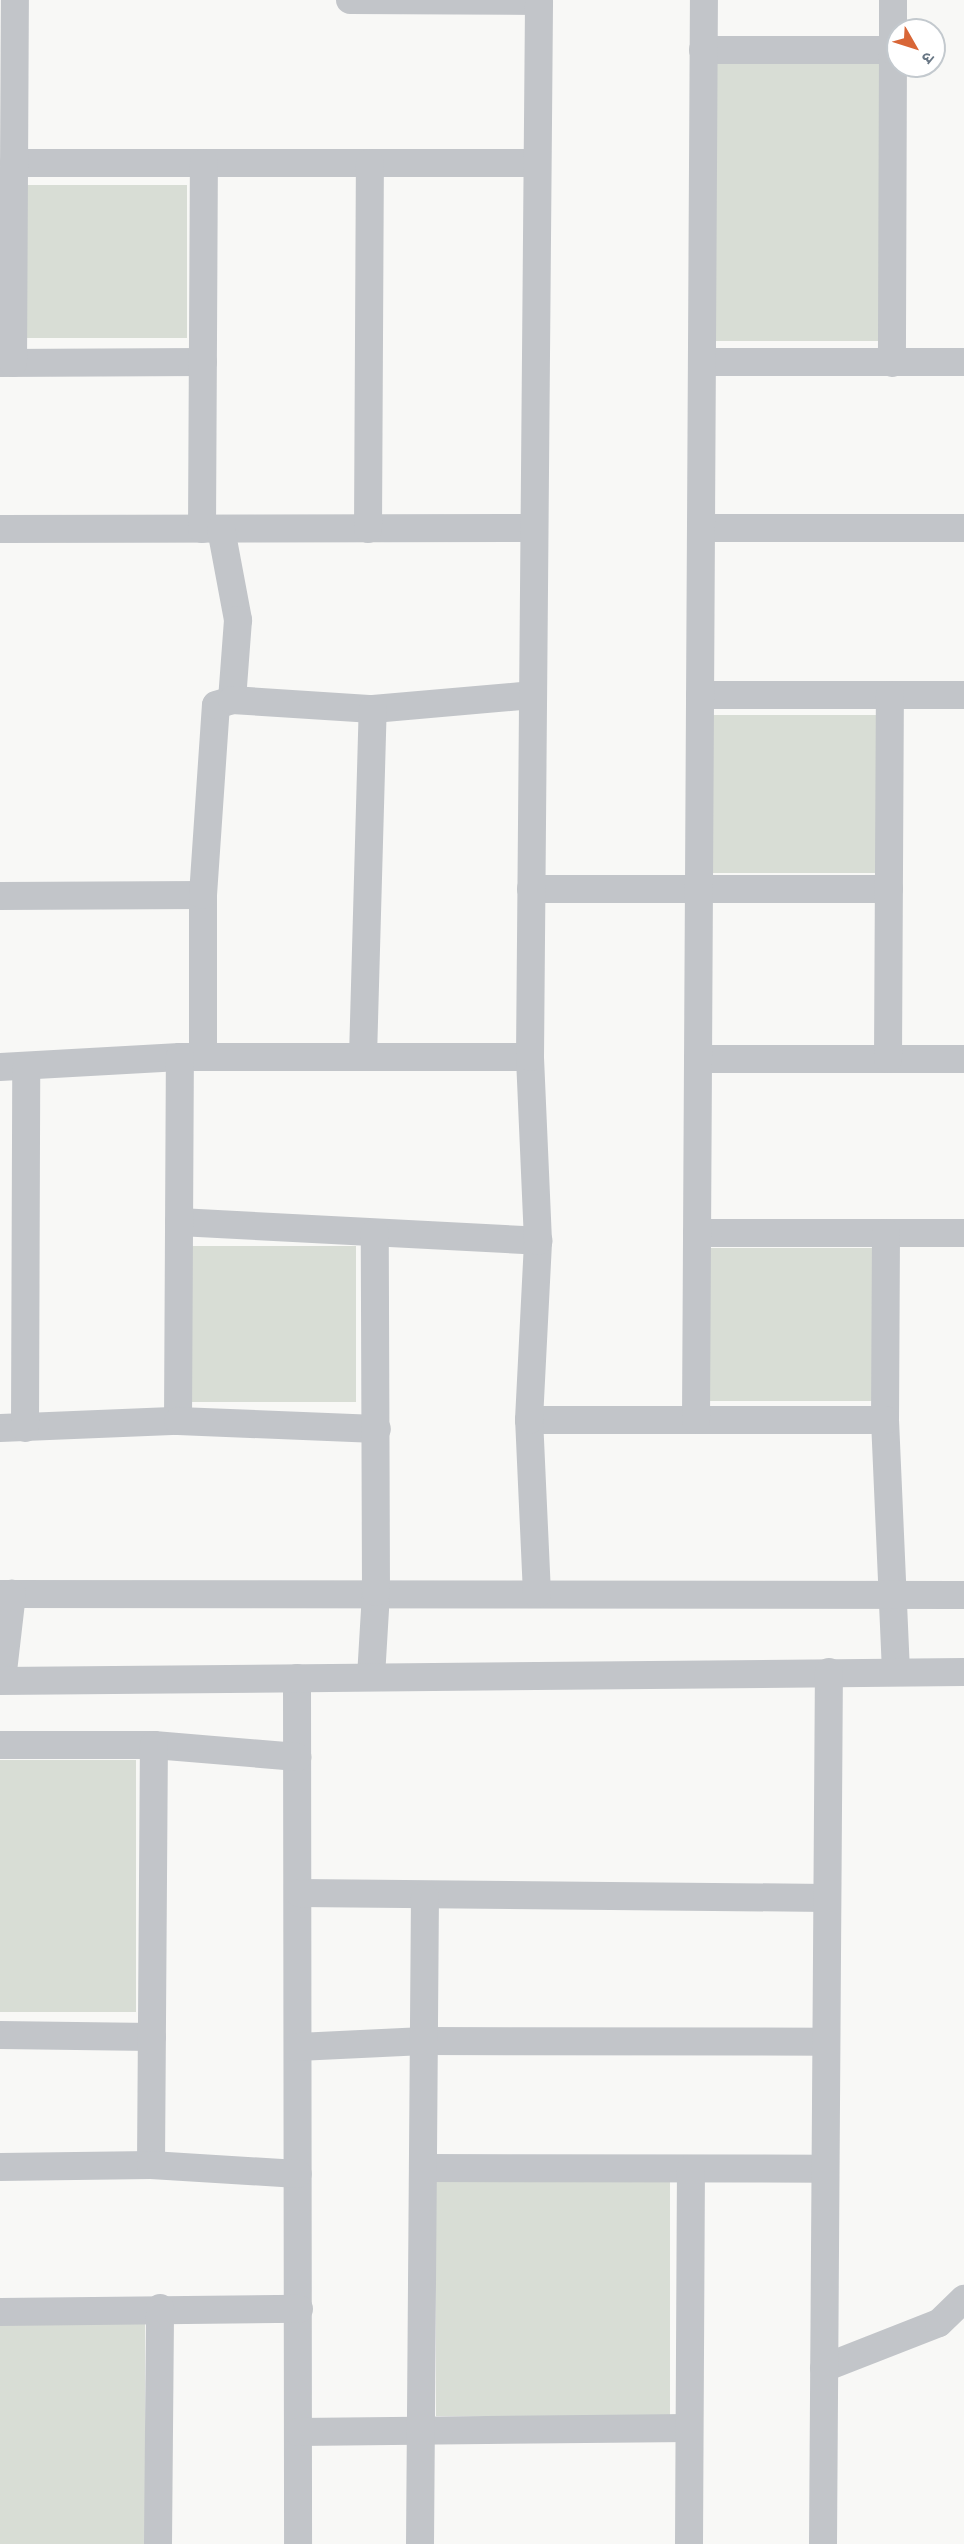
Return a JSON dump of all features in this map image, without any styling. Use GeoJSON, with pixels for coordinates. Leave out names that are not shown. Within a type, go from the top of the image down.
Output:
{"type":"FeatureCollection","features":[{"type":"Feature","properties":{"kind":"street"},"geometry":{"type":"LineString","coordinates":[[15,0],[14,163],[6,363],[203,362]]}},
{"type":"Feature","properties":{"kind":"street"},"geometry":{"type":"LineString","coordinates":[[350,0],[539,1],[534,163],[530,1058],[538,1242],[529,1420],[537,1594]]}},
{"type":"Feature","properties":{"kind":"street"},"geometry":{"type":"LineString","coordinates":[[696,1420],[704,0]]}},
{"type":"Feature","properties":{"kind":"street"},"geometry":{"type":"LineString","coordinates":[[893,0],[893,18]]}},
{"type":"Feature","properties":{"kind":"street"},"geometry":{"type":"LineString","coordinates":[[704,50],[886,50]]}},
{"type":"Feature","properties":{"kind":"street"},"geometry":{"type":"LineString","coordinates":[[891,363],[893,78]]}},
{"type":"Feature","properties":{"kind":"street"},"geometry":{"type":"LineString","coordinates":[[14,163],[534,163]]}},
{"type":"Feature","properties":{"kind":"street"},"geometry":{"type":"LineString","coordinates":[[204,163],[203,362],[212,529],[238,620],[232,700]]}},
{"type":"Feature","properties":{"kind":"street"},"geometry":{"type":"LineString","coordinates":[[369,529],[370,163]]}},
{"type":"Feature","properties":{"kind":"street"},"geometry":{"type":"LineString","coordinates":[[702,362],[964,363]]}},
{"type":"Feature","properties":{"kind":"street"},"geometry":{"type":"LineString","coordinates":[[0,529],[532,528]]}},
{"type":"Feature","properties":{"kind":"street"},"geometry":{"type":"LineString","coordinates":[[701,528],[964,528]]}},
{"type":"Feature","properties":{"kind":"street"},"geometry":{"type":"LineString","coordinates":[[178,1421],[179,1222],[203,895],[211,725],[216,705],[232,700],[373,710],[532,695]]}},
{"type":"Feature","properties":{"kind":"street"},"geometry":{"type":"LineString","coordinates":[[700,695],[964,695]]}},
{"type":"Feature","properties":{"kind":"street"},"geometry":{"type":"LineString","coordinates":[[888,1059],[890,695]]}},
{"type":"Feature","properties":{"kind":"street"},"geometry":{"type":"LineString","coordinates":[[363,1058],[373,710]]}},
{"type":"Feature","properties":{"kind":"street"},"geometry":{"type":"LineString","coordinates":[[531,889],[889,889]]}},
{"type":"Feature","properties":{"kind":"street"},"geometry":{"type":"LineString","coordinates":[[0,896],[203,895]]}},
{"type":"Feature","properties":{"kind":"street"},"geometry":{"type":"LineString","coordinates":[[377,1429],[178,1421],[12,1428],[13,1068],[191,1057],[530,1058]]}},
{"type":"Feature","properties":{"kind":"street"},"geometry":{"type":"LineString","coordinates":[[698,1059],[964,1059]]}},
{"type":"Feature","properties":{"kind":"street"},"geometry":{"type":"LineString","coordinates":[[179,1222],[538,1242]]}},
{"type":"Feature","properties":{"kind":"street"},"geometry":{"type":"LineString","coordinates":[[371,1677],[376,1592],[375,1233]]}},
{"type":"Feature","properties":{"kind":"street"},"geometry":{"type":"LineString","coordinates":[[697,1233],[964,1233]]}},
{"type":"Feature","properties":{"kind":"street"},"geometry":{"type":"LineString","coordinates":[[886,1233],[885,1420],[896,1594],[896,1672]]}},
{"type":"Feature","properties":{"kind":"street"},"geometry":{"type":"LineString","coordinates":[[529,1420],[885,1420]]}},
{"type":"Feature","properties":{"kind":"street"},"geometry":{"type":"LineString","coordinates":[[964,1595],[376,1592],[6,1594],[1,1680],[964,1672]]}},
{"type":"Feature","properties":{"kind":"street"},"geometry":{"type":"LineString","coordinates":[[823,2544],[829,1672]]}},
{"type":"Feature","properties":{"kind":"street"},"geometry":{"type":"LineString","coordinates":[[297,1678],[298,2544]]}},
{"type":"Feature","properties":{"kind":"street"},"geometry":{"type":"LineString","coordinates":[[0,1745],[154,1745],[298,1757]]}},
{"type":"Feature","properties":{"kind":"street"},"geometry":{"type":"LineString","coordinates":[[151,2165],[154,1745]]}},
{"type":"Feature","properties":{"kind":"street"},"geometry":{"type":"LineString","coordinates":[[298,1893],[425,1897],[828,1898]]}},
{"type":"Feature","properties":{"kind":"street"},"geometry":{"type":"LineString","coordinates":[[420,2544],[425,1897]]}},
{"type":"Feature","properties":{"kind":"street"},"geometry":{"type":"LineString","coordinates":[[0,2035],[152,2037]]}},
{"type":"Feature","properties":{"kind":"street"},"geometry":{"type":"LineString","coordinates":[[298,2047],[424,2041],[826,2042]]}},
{"type":"Feature","properties":{"kind":"street"},"geometry":{"type":"LineString","coordinates":[[0,2168],[151,2165],[297,2174]]}},
{"type":"Feature","properties":{"kind":"street"},"geometry":{"type":"LineString","coordinates":[[423,2168],[825,2169]]}},
{"type":"Feature","properties":{"kind":"street"},"geometry":{"type":"LineString","coordinates":[[689,2544],[691,2169]]}},
{"type":"Feature","properties":{"kind":"street"},"geometry":{"type":"LineString","coordinates":[[824,2368],[939,2323],[964,2299]]}},
{"type":"Feature","properties":{"kind":"street"},"geometry":{"type":"LineString","coordinates":[[0,2312],[160,2308],[299,2309]]}},
{"type":"Feature","properties":{"kind":"street"},"geometry":{"type":"LineString","coordinates":[[158,2544],[160,2308]]}},
{"type":"Feature","properties":{"kind":"street"},"geometry":{"type":"LineString","coordinates":[[298,2432],[420,2427],[689,2428]]}},
{"type":"Feature","properties":{"kind":"shaded area"},"geometry":{"type":"Polygon","coordinates":[[[712,64],[879,64],[879,341],[712,341],[712,64]]]}},
{"type":"Feature","properties":{"kind":"shaded area"},"geometry":{"type":"Polygon","coordinates":[[[25,185],[187,185],[187,338],[25,338],[25,185]]]}},
{"type":"Feature","properties":{"kind":"shaded area"},"geometry":{"type":"Polygon","coordinates":[[[712,715],[878,715],[878,873],[712,873],[712,715]]]}},
{"type":"Feature","properties":{"kind":"shaded area"},"geometry":{"type":"Polygon","coordinates":[[[191,1246],[356,1246],[356,1402],[191,1402],[191,1246]]]}},
{"type":"Feature","properties":{"kind":"shaded area"},"geometry":{"type":"Polygon","coordinates":[[[709,1248],[872,1248],[872,1401],[709,1401],[709,1248]]]}},
{"type":"Feature","properties":{"kind":"shaded area"},"geometry":{"type":"Polygon","coordinates":[[[0,1760],[136,1760],[136,2012],[0,2012],[0,1760]]]}},
{"type":"Feature","properties":{"kind":"shaded area"},"geometry":{"type":"Polygon","coordinates":[[[436,2182],[670,2182],[670,2416],[436,2416],[436,2182]]]}},
{"type":"Feature","properties":{"kind":"shaded area"},"geometry":{"type":"Polygon","coordinates":[[[0,2318],[145,2318],[145,2544],[0,2544],[0,2318]]]}}]}
